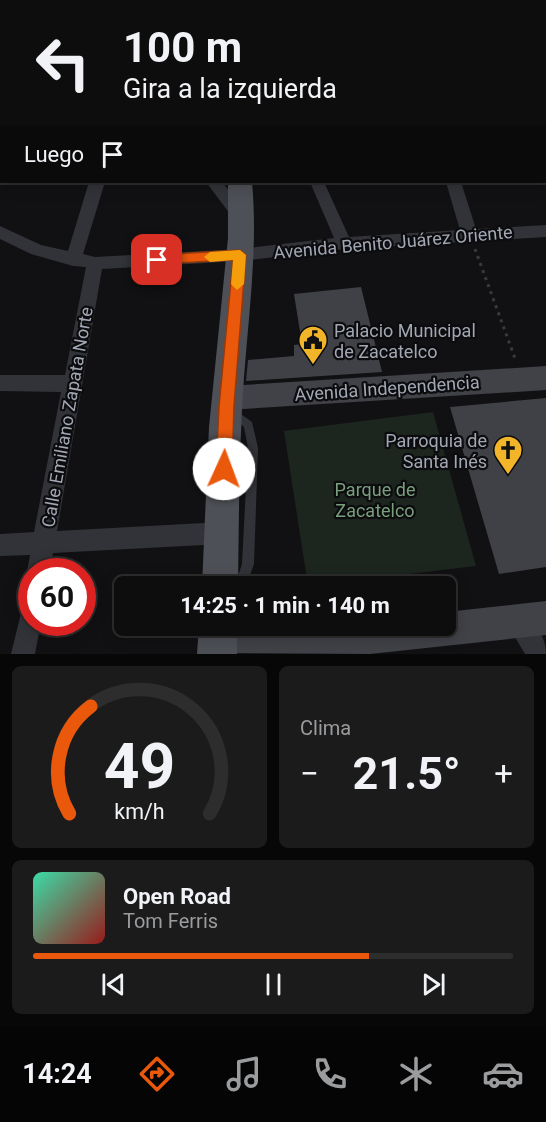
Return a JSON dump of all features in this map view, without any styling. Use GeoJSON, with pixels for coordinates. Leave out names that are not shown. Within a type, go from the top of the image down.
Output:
{"type":"FeatureCollection","features":[{"type":"Feature","properties":{"kind":"main road"},"geometry":{"type":"LineString","coordinates":[[220,576],[227,402],[242,218],[240,183]]}},
{"type":"Feature","properties":{"kind":"main road","name":"Avenida Independencia"},"geometry":{"type":"LineString","coordinates":[[227,402],[534,379]]}},
{"type":"Feature","properties":{"kind":"main road"},"geometry":{"type":"LineString","coordinates":[[215,646],[344,646],[532,620]]}},
{"type":"Feature","properties":{"kind":"street"},"geometry":{"type":"LineString","coordinates":[[73,260],[98,183]]}},
{"type":"Feature","properties":{"kind":"street"},"geometry":{"type":"LineString","coordinates":[[215,183],[242,218]]}},
{"type":"Feature","properties":{"kind":"street"},"geometry":{"type":"LineString","coordinates":[[317,183],[344,243]]}},
{"type":"Feature","properties":{"kind":"street"},"geometry":{"type":"LineString","coordinates":[[454,183],[469,234]]}},
{"type":"Feature","properties":{"kind":"street","name":"Avenida Benito Juárez Oriente"},"geometry":{"type":"LineString","coordinates":[[0,232],[36,250],[73,260],[95,263],[240,255],[344,243],[469,234],[546,231]]}},
{"type":"Feature","properties":{"kind":"street","name":"Calle Emiliano Zapata Norte"},"geometry":{"type":"LineString","coordinates":[[41,558],[95,263]]}},
{"type":"Feature","properties":{"kind":"street"},"geometry":{"type":"LineString","coordinates":[[0,383],[73,384]]}},
{"type":"Feature","properties":{"kind":"street"},"geometry":{"type":"LineString","coordinates":[[0,545],[222,533]]}},
{"type":"Feature","properties":{"kind":"street"},"geometry":{"type":"LineString","coordinates":[[532,620],[540,654]]}},
{"type":"Feature","properties":{"kind":"street"},"geometry":{"type":"LineString","coordinates":[[23,654],[27,636]]}},
{"type":"Feature","properties":{"kind":"lane"},"geometry":{"type":"LineString","coordinates":[[227,402],[248,425],[253,448],[248,564],[244,576]]}},
{"type":"Feature","properties":{"kind":"path"},"geometry":{"type":"LineString","coordinates":[[469,234],[534,379]]}},
{"type":"Feature","properties":{"kind":"green space","name":"Parque de Zacatelco"},"geometry":{"type":"Polygon","coordinates":[[[433,412],[476,566],[392,576],[306,576],[284,431],[433,412]]]}},
{"type":"Feature","properties":{"kind":"building"},"geometry":{"type":"Polygon","coordinates":[[[361,287],[382,372],[246,381],[248,360],[294,356],[294,345],[302,344],[294,294],[361,287]]]}},
{"type":"Feature","properties":{"kind":"building","name":"Parroquia de Santa Inés"},"geometry":{"type":"Polygon","coordinates":[[[546,398],[546,567],[499,574],[450,407],[546,398]]]}},
{"type":"Feature","properties":{"kind":"slow traffic"},"geometry":{"type":"LineString","coordinates":[[210,257],[240,255],[237,284]]}},
{"type":"Feature","properties":{"kind":"place","name":"Palacio Municipal de Zacatelco"},"geometry":{"type":"Point","coordinates":[313,366]}},
{"type":"Feature","properties":{"kind":"place","name":"Parroquia de Santa Inés"},"geometry":{"type":"Point","coordinates":[508,476]}},
{"type":"Feature","properties":{"kind":"route"},"geometry":{"type":"LineString","coordinates":[[157,260],[240,255],[226,406],[224,469]]}}]}
